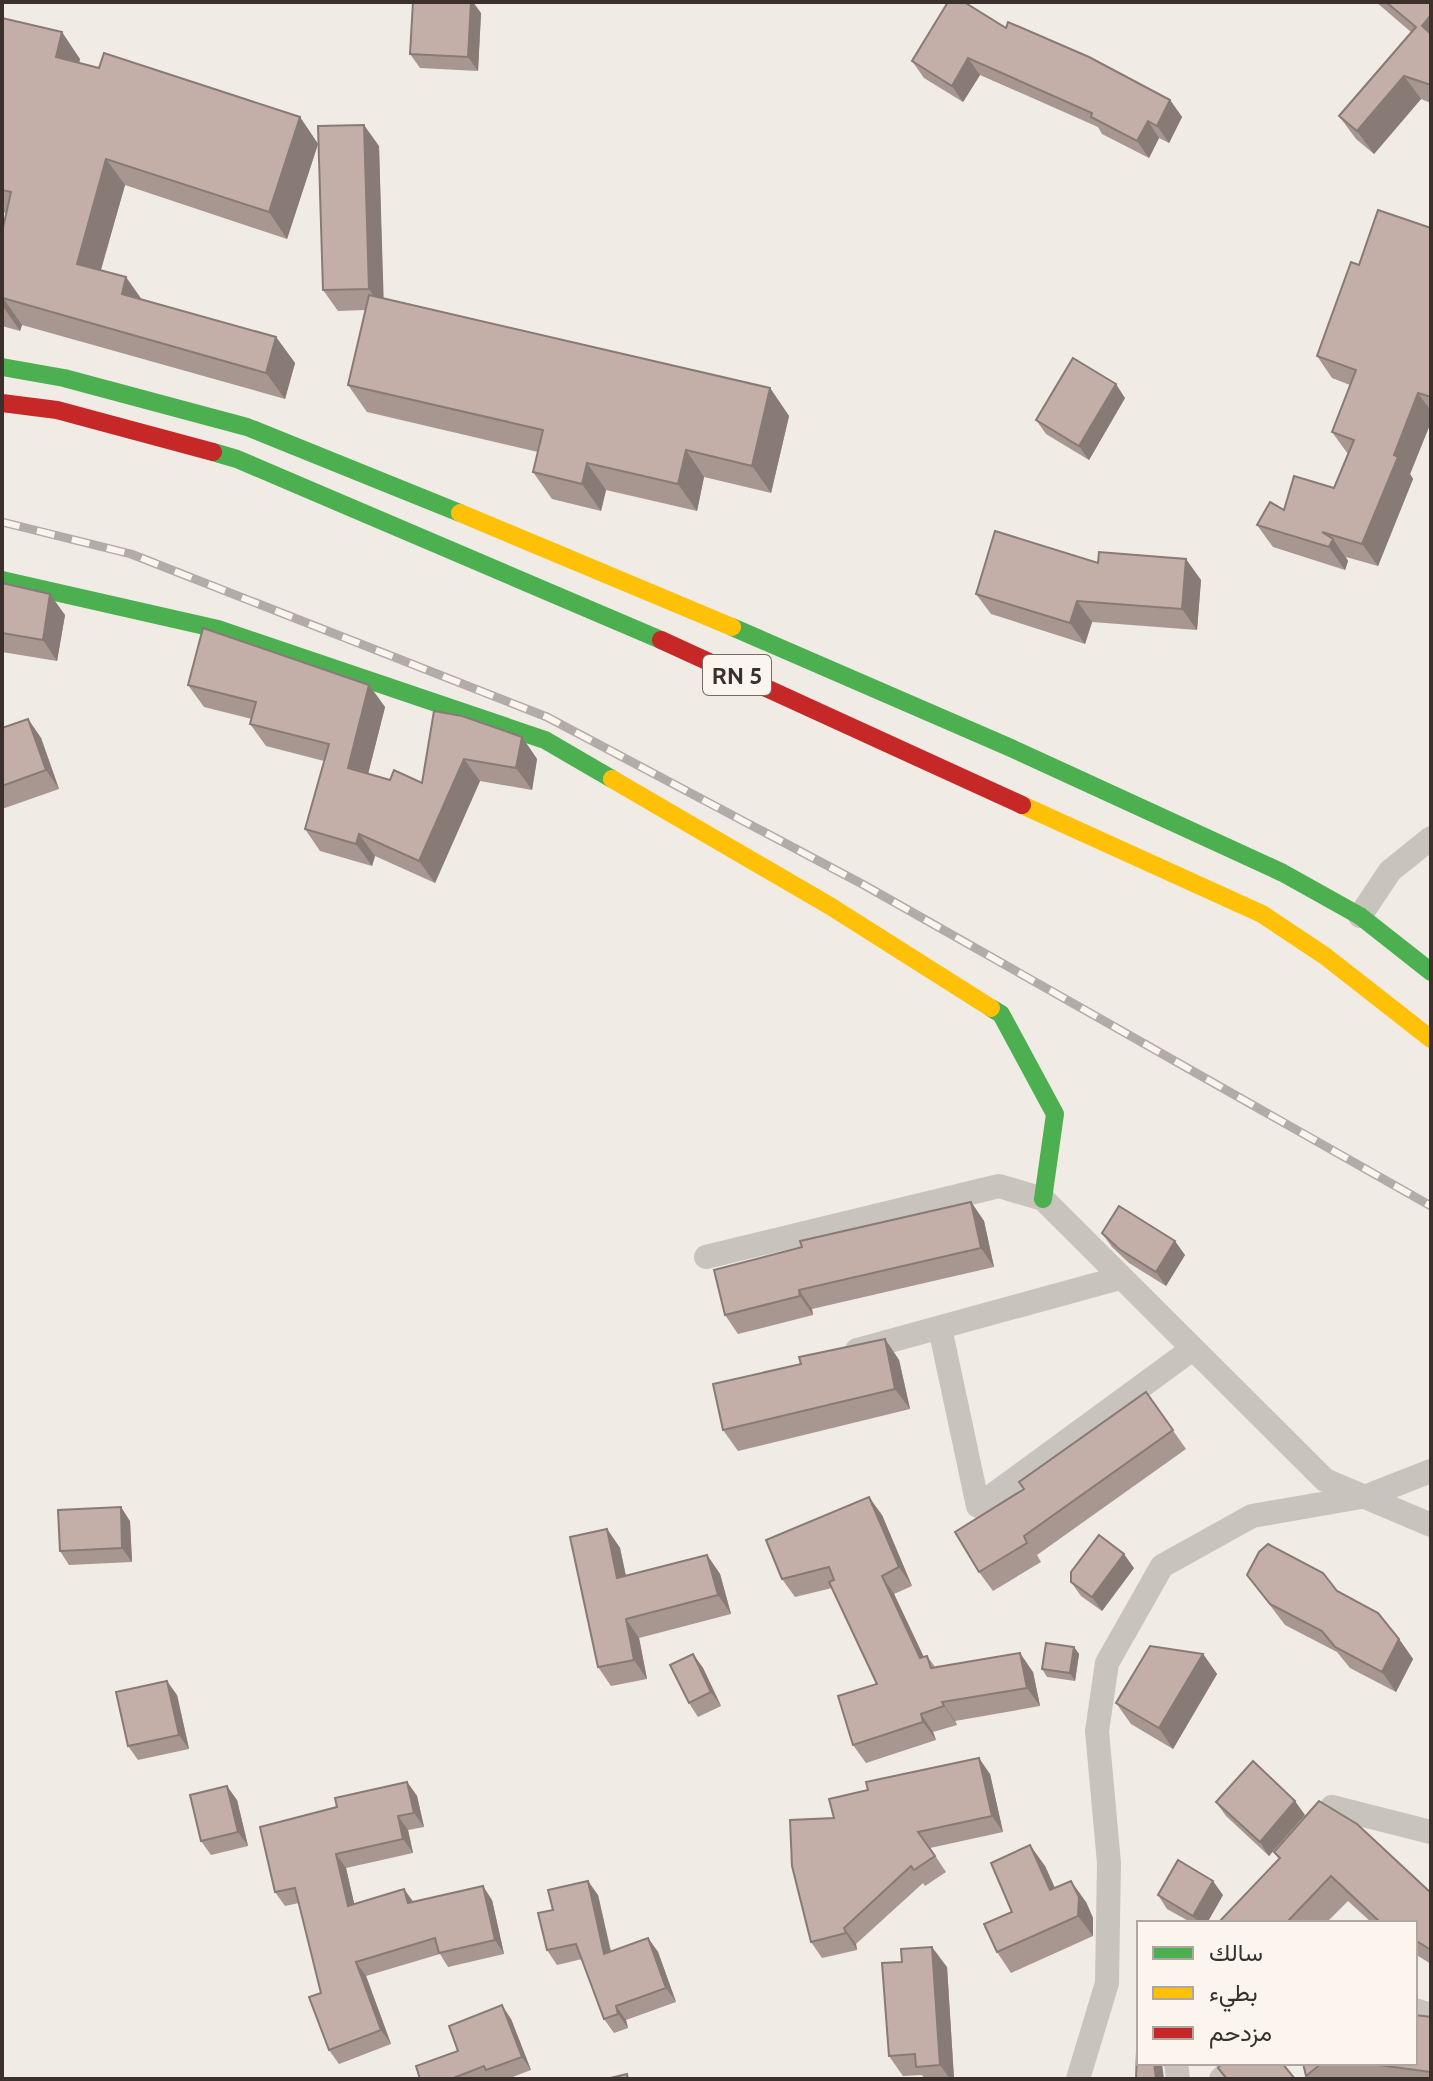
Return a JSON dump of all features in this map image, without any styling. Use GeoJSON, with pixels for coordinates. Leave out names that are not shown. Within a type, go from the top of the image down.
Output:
{"type":"FeatureCollection","features":[{"type":"Feature","properties":{"kind":"main road","name":"RN 5"},"geometry":{"type":"LineString","coordinates":[[2,367],[64,378],[262,433],[615,576],[1011,748],[1283,873],[1360,916],[1431,972]]}},
{"type":"Feature","properties":{"kind":"main road","name":"RN 5"},"geometry":{"type":"LineString","coordinates":[[2,403],[57,410],[237,459],[594,610],[1262,914],[1325,956],[1431,1039]]}},
{"type":"Feature","properties":{"kind":"main road"},"geometry":{"type":"LineString","coordinates":[[2,580],[218,629],[545,740],[830,906],[1001,1014],[1055,1114],[1043,1199]]}},
{"type":"Feature","properties":{"kind":"street"},"geometry":{"type":"LineString","coordinates":[[1360,916],[1390,871],[1431,838]]}},
{"type":"Feature","properties":{"kind":"street"},"geometry":{"type":"LineString","coordinates":[[706,1257],[999,1186],[1043,1199],[1191,1350],[1325,1480],[1431,1525]]}},
{"type":"Feature","properties":{"kind":"street"},"geometry":{"type":"LineString","coordinates":[[839,1355],[1120,1278]]}},
{"type":"Feature","properties":{"kind":"street"},"geometry":{"type":"LineString","coordinates":[[940,1328],[978,1506],[1191,1350]]}},
{"type":"Feature","properties":{"kind":"street"},"geometry":{"type":"LineString","coordinates":[[1078,2079],[1107,1983],[1109,1863],[1097,1731],[1107,1663],[1162,1566],[1252,1516],[1367,1496],[1431,1471]]}},
{"type":"Feature","properties":{"kind":"street"},"geometry":{"type":"LineString","coordinates":[[1292,1853],[1332,1807],[1431,1832]]}},
{"type":"Feature","properties":{"kind":"building"},"geometry":{"type":"Polygon","coordinates":[[[413,2],[471,2],[468,57],[410,54],[413,2]]]}},
{"type":"Feature","properties":{"kind":"building"},"geometry":{"type":"Polygon","coordinates":[[[948,2],[964,2],[1006,28],[1008,22],[1089,57],[1170,100],[1157,126],[1148,121],[1137,141],[1091,117],[1092,113],[968,58],[952,86],[912,61],[948,2]]]}},
{"type":"Feature","properties":{"kind":"building"},"geometry":{"type":"Polygon","coordinates":[[[1386,2],[1431,2],[1431,15],[1422,26],[1431,34],[1431,85],[1404,76],[1357,131],[1339,116],[1416,27],[1386,2]]]}},
{"type":"Feature","properties":{"kind":"building"},"geometry":{"type":"Polygon","coordinates":[[[2,18],[62,32],[56,57],[99,68],[104,53],[300,117],[269,212],[106,159],[77,264],[126,277],[122,294],[276,337],[266,373],[3,298],[2,304],[2,232],[11,192],[2,190],[2,18]]]}},
{"type":"Feature","properties":{"kind":"building"},"geometry":{"type":"Polygon","coordinates":[[[364,125],[369,289],[323,290],[318,126],[364,125]]]}},
{"type":"Feature","properties":{"kind":"building"},"geometry":{"type":"Polygon","coordinates":[[[1378,210],[1431,228],[1431,397],[1418,393],[1394,455],[1398,457],[1362,544],[1322,532],[1333,539],[1329,547],[1257,525],[1270,502],[1284,510],[1294,476],[1334,488],[1354,440],[1332,432],[1356,370],[1317,356],[1351,262],[1359,265],[1378,210]]]}},
{"type":"Feature","properties":{"kind":"building"},"geometry":{"type":"Polygon","coordinates":[[[369,295],[770,388],[752,466],[686,450],[678,484],[587,463],[582,484],[533,472],[543,430],[348,385],[369,295]]]}},
{"type":"Feature","properties":{"kind":"building"},"geometry":{"type":"Polygon","coordinates":[[[1073,358],[1116,384],[1079,446],[1036,420],[1073,358]]]}},
{"type":"Feature","properties":{"kind":"building"},"geometry":{"type":"Polygon","coordinates":[[[995,531],[1098,563],[1099,552],[1186,559],[1182,609],[1077,601],[1070,623],[976,594],[995,531]]]}},
{"type":"Feature","properties":{"kind":"building"},"geometry":{"type":"Polygon","coordinates":[[[2,583],[50,594],[43,640],[2,633],[2,583]]]}},
{"type":"Feature","properties":{"kind":"building"},"geometry":{"type":"Polygon","coordinates":[[[203,628],[369,685],[348,768],[390,780],[394,770],[422,783],[434,711],[462,716],[522,737],[516,768],[464,759],[419,861],[359,834],[356,844],[305,829],[329,744],[250,724],[256,702],[188,685],[203,628]]]}},
{"type":"Feature","properties":{"kind":"building"},"geometry":{"type":"Polygon","coordinates":[[[28,719],[46,770],[2,786],[2,728],[28,719]]]}},
{"type":"Feature","properties":{"kind":"building"},"geometry":{"type":"Polygon","coordinates":[[[971,1202],[981,1248],[799,1290],[800,1296],[725,1315],[714,1270],[802,1247],[800,1241],[971,1202]]]}},
{"type":"Feature","properties":{"kind":"building"},"geometry":{"type":"Polygon","coordinates":[[[1119,1206],[1175,1241],[1156,1272],[1119,1249],[1102,1233],[1119,1206]]]}},
{"type":"Feature","properties":{"kind":"building"},"geometry":{"type":"Polygon","coordinates":[[[885,1339],[895,1389],[723,1430],[713,1384],[801,1364],[799,1357],[885,1339]]]}},
{"type":"Feature","properties":{"kind":"building"},"geometry":{"type":"Polygon","coordinates":[[[1146,1392],[1173,1430],[1024,1536],[1027,1543],[979,1572],[955,1532],[1024,1489],[1019,1482],[1146,1392]]]}},
{"type":"Feature","properties":{"kind":"building"},"geometry":{"type":"Polygon","coordinates":[[[869,1497],[899,1567],[882,1576],[920,1658],[927,1656],[931,1668],[1020,1653],[1027,1688],[942,1702],[944,1706],[921,1714],[923,1722],[853,1745],[838,1696],[877,1684],[829,1582],[834,1580],[829,1567],[782,1579],[766,1540],[869,1497]]]}},
{"type":"Feature","properties":{"kind":"building"},"geometry":{"type":"Polygon","coordinates":[[[121,1507],[122,1548],[60,1551],[58,1510],[121,1507]]]}},
{"type":"Feature","properties":{"kind":"building"},"geometry":{"type":"Polygon","coordinates":[[[607,1529],[617,1578],[707,1555],[718,1595],[626,1619],[634,1660],[598,1667],[570,1537],[607,1529]]]}},
{"type":"Feature","properties":{"kind":"building"},"geometry":{"type":"Polygon","coordinates":[[[1099,1535],[1124,1554],[1092,1597],[1071,1582],[1071,1572],[1099,1535]]]}},
{"type":"Feature","properties":{"kind":"building"},"geometry":{"type":"Polygon","coordinates":[[[1268,1544],[1323,1573],[1337,1591],[1378,1613],[1399,1639],[1382,1672],[1335,1647],[1322,1631],[1270,1604],[1247,1575],[1259,1552],[1268,1544]]]}},
{"type":"Feature","properties":{"kind":"building"},"geometry":{"type":"Polygon","coordinates":[[[1046,1643],[1074,1647],[1070,1673],[1042,1669],[1046,1643]]]}},
{"type":"Feature","properties":{"kind":"building"},"geometry":{"type":"Polygon","coordinates":[[[1150,1646],[1203,1654],[1159,1728],[1116,1703],[1150,1646]]]}},
{"type":"Feature","properties":{"kind":"building"},"geometry":{"type":"Polygon","coordinates":[[[693,1654],[711,1692],[689,1703],[670,1665],[693,1654]]]}},
{"type":"Feature","properties":{"kind":"building"},"geometry":{"type":"Polygon","coordinates":[[[167,1681],[179,1735],[128,1746],[116,1692],[167,1681]]]}},
{"type":"Feature","properties":{"kind":"building"},"geometry":{"type":"Polygon","coordinates":[[[979,1758],[992,1816],[918,1832],[935,1856],[914,1870],[911,1866],[844,1928],[846,1933],[811,1942],[792,1866],[790,1820],[834,1818],[829,1799],[868,1790],[866,1782],[979,1758]]]}},
{"type":"Feature","properties":{"kind":"building"},"geometry":{"type":"Polygon","coordinates":[[[1253,1761],[1295,1801],[1260,1842],[1216,1802],[1253,1761]]]}},
{"type":"Feature","properties":{"kind":"building"},"geometry":{"type":"Polygon","coordinates":[[[407,1782],[414,1813],[398,1816],[403,1839],[336,1854],[348,1906],[404,1889],[408,1903],[483,1886],[495,1940],[439,1953],[435,1938],[356,1962],[381,2030],[329,2050],[309,1997],[321,1993],[295,1888],[275,1892],[260,1827],[337,1807],[335,1798],[407,1782]]]}},
{"type":"Feature","properties":{"kind":"building"},"geometry":{"type":"Polygon","coordinates":[[[227,1786],[238,1832],[201,1841],[190,1795],[227,1786]]]}},
{"type":"Feature","properties":{"kind":"building"},"geometry":{"type":"Polygon","coordinates":[[[1319,1801],[1357,1824],[1431,1893],[1431,1950],[1417,1941],[1417,1921],[1379,1921],[1331,1876],[1288,1921],[1220,1921],[1280,1858],[1274,1852],[1319,1801]]]}},
{"type":"Feature","properties":{"kind":"building"},"geometry":{"type":"Polygon","coordinates":[[[1030,1845],[1050,1890],[1071,1881],[1079,1897],[1078,1916],[997,1952],[984,1924],[1012,1912],[991,1863],[1030,1845]]]}},
{"type":"Feature","properties":{"kind":"building"},"geometry":{"type":"Polygon","coordinates":[[[1178,1860],[1213,1881],[1193,1916],[1158,1895],[1178,1860]]]}},
{"type":"Feature","properties":{"kind":"building"},"geometry":{"type":"Polygon","coordinates":[[[588,1881],[604,1954],[648,1938],[666,1988],[616,2006],[618,2014],[604,2019],[576,1944],[547,1950],[538,1913],[553,1910],[548,1890],[588,1881]]]}},
{"type":"Feature","properties":{"kind":"building"},"geometry":{"type":"Polygon","coordinates":[[[932,1947],[940,2065],[916,2067],[915,2054],[889,2056],[882,1963],[902,1962],[901,1949],[932,1947]]]}},
{"type":"Feature","properties":{"kind":"building"},"geometry":{"type":"Polygon","coordinates":[[[502,2005],[522,2057],[486,2070],[484,2066],[451,2079],[420,2079],[416,2066],[458,2051],[449,2026],[502,2005]]]}},
{"type":"Feature","properties":{"kind":"building"},"geometry":{"type":"Polygon","coordinates":[[[1417,2015],[1431,2017],[1431,2072],[1379,2065],[1417,2065],[1417,2015]]]}},
{"type":"Feature","properties":{"kind":"building"},"geometry":{"type":"Polygon","coordinates":[[[1137,2051],[1137,2065],[1154,2065],[1156,2079],[1136,2079],[1137,2051]]]}},
{"type":"Feature","properties":{"kind":"building"},"geometry":{"type":"Polygon","coordinates":[[[1220,2065],[1284,2065],[1295,2079],[1227,2079],[1218,2068],[1220,2065]]]}},
{"type":"Feature","properties":{"kind":"building"},"geometry":{"type":"Polygon","coordinates":[[[1303,2065],[1320,2065],[1306,2076],[1303,2065]]]}},
{"type":"Feature","properties":{"kind":"building"},"geometry":{"type":"Polygon","coordinates":[[[627,2074],[628,2079],[606,2079],[627,2074]]]}},
{"type":"Feature","properties":{"kind":"railway"},"geometry":{"type":"LineString","coordinates":[[2,522],[131,554],[547,717],[864,885],[1431,1206]]}},
{"type":"Feature","properties":{"kind":"traffic: fast"},"geometry":{"type":"LineString","coordinates":[[2,367],[64,378],[247,427],[460,513]]}},
{"type":"Feature","properties":{"kind":"traffic: fast"},"geometry":{"type":"LineString","coordinates":[[213,452],[237,459],[661,640]]}},
{"type":"Feature","properties":{"kind":"traffic: fast"},"geometry":{"type":"LineString","coordinates":[[2,580],[218,629],[545,740],[612,779]]}},
{"type":"Feature","properties":{"kind":"traffic: fast"},"geometry":{"type":"LineString","coordinates":[[732,627],[1011,748],[1283,873],[1360,916],[1431,972]]}},
{"type":"Feature","properties":{"kind":"traffic: fast"},"geometry":{"type":"LineString","coordinates":[[991,1008],[1001,1014],[1055,1114],[1043,1199]]}},
{"type":"Feature","properties":{"kind":"traffic: slow"},"geometry":{"type":"LineString","coordinates":[[460,513],[732,627]]}},
{"type":"Feature","properties":{"kind":"traffic: slow"},"geometry":{"type":"LineString","coordinates":[[612,779],[830,906],[991,1008]]}},
{"type":"Feature","properties":{"kind":"traffic: slow"},"geometry":{"type":"LineString","coordinates":[[1022,805],[1262,914],[1325,956],[1431,1039]]}},
{"type":"Feature","properties":{"kind":"traffic: jam"},"geometry":{"type":"LineString","coordinates":[[2,403],[57,410],[213,452]]}},
{"type":"Feature","properties":{"kind":"traffic: jam"},"geometry":{"type":"LineString","coordinates":[[661,640],[1022,805]]}}]}
